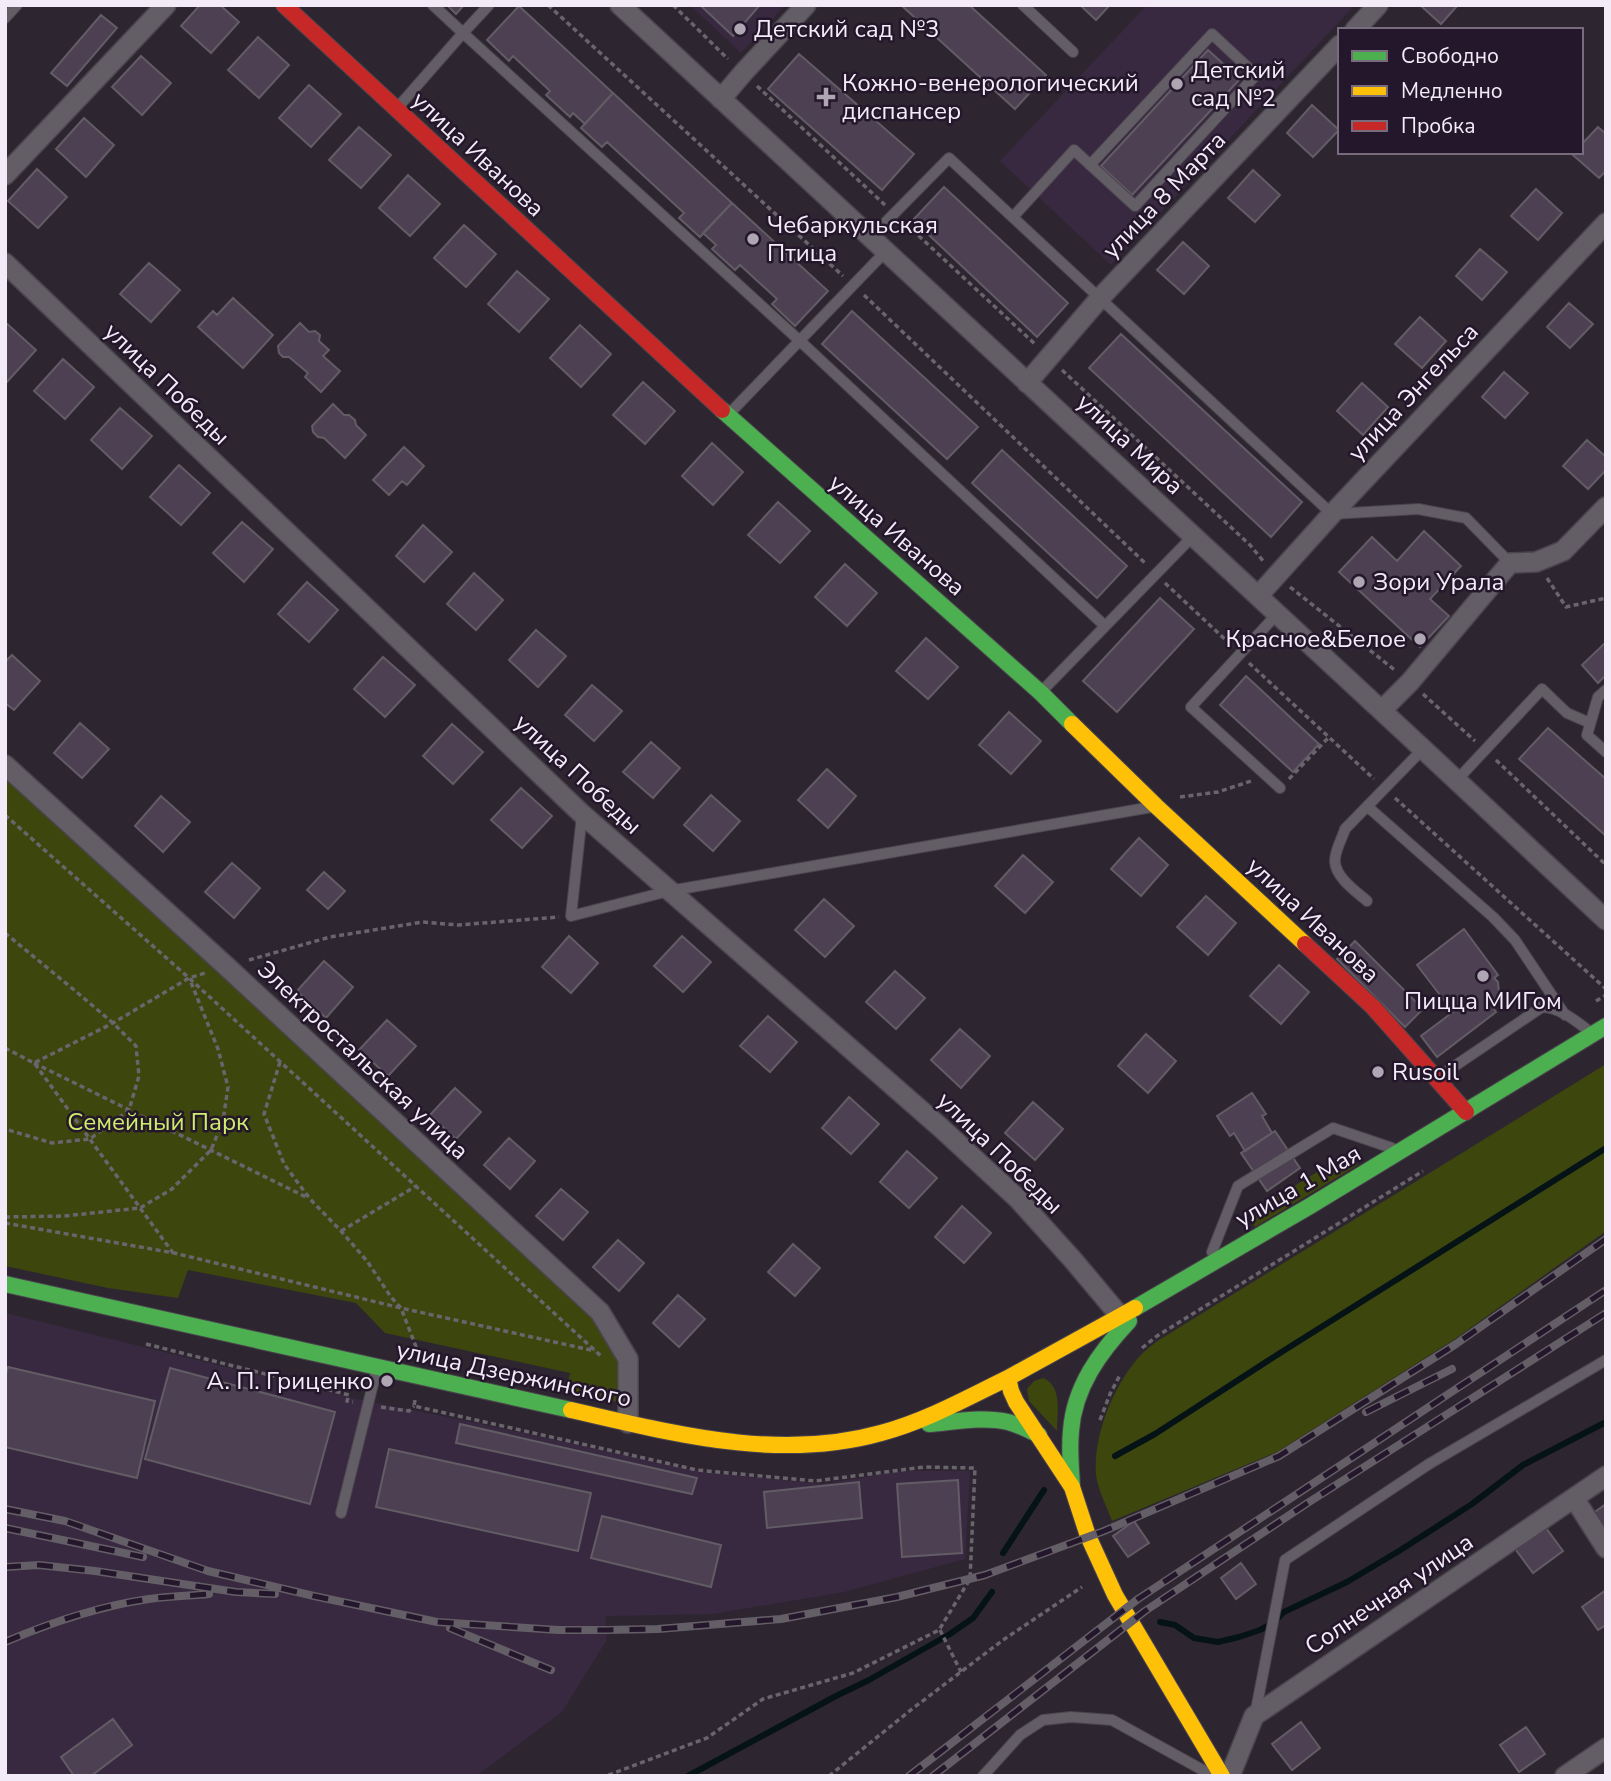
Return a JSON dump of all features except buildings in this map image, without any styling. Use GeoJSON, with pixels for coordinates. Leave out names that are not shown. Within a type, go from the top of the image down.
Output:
{"type":"FeatureCollection","features":[{"type":"Feature","properties":{"kind":"main road","name":"улица Иванова"},"geometry":{"type":"LineString","coordinates":[[284,5],[728,416],[1041,693],[1156,806],[1373,1007],[1466,1112]]}},
{"type":"Feature","properties":{"kind":"main road","name":"улица 1 Мая"},"geometry":{"type":"LineString","coordinates":[[1008,1378],[1147,1302],[1402,1151],[1599,1030]]}},
{"type":"Feature","properties":{"kind":"main road","name":"улица Дзержинского"},"geometry":{"type":"LineString","coordinates":[[5,1284],[628,1423],[721,1441],[801,1446],[852,1441],[902,1427],[1008,1378]]}},
{"type":"Feature","properties":{"kind":"main road"},"geometry":{"type":"LineString","coordinates":[[1072,1487],[1072,1415],[1082,1385],[1094,1362],[1112,1339],[1147,1302]]}},
{"type":"Feature","properties":{"kind":"main road"},"geometry":{"type":"LineString","coordinates":[[1042,1359],[1055,1373]]}},
{"type":"Feature","properties":{"kind":"main road"},"geometry":{"type":"LineString","coordinates":[[1008,1378],[1016,1402],[1072,1487],[1088,1536],[1130,1623],[1222,1776]]}},
{"type":"Feature","properties":{"kind":"main road"},"geometry":{"type":"LineString","coordinates":[[1065,1391],[1072,1415]]}},
{"type":"Feature","properties":{"kind":"main road"},"geometry":{"type":"LineString","coordinates":[[902,1427],[977,1419],[1001,1421],[1039,1435]]}},
{"type":"Feature","properties":{"kind":"street"},"geometry":{"type":"LineString","coordinates":[[5,175],[166,5]]}},
{"type":"Feature","properties":{"kind":"street","name":"улица Мира"},"geometry":{"type":"LineString","coordinates":[[620,5],[1606,920]]}},
{"type":"Feature","properties":{"kind":"street"},"geometry":{"type":"LineString","coordinates":[[721,99],[800,7]]}},
{"type":"Feature","properties":{"kind":"street"},"geometry":{"type":"LineString","coordinates":[[1355,28],[1369,8]]}},
{"type":"Feature","properties":{"kind":"street","name":"улица 8 Марта"},"geometry":{"type":"LineString","coordinates":[[1027,383],[1100,298],[1338,47]]}},
{"type":"Feature","properties":{"kind":"street","name":"улица Энгельса"},"geometry":{"type":"LineString","coordinates":[[1258,596],[1606,223]]}},
{"type":"Feature","properties":{"kind":"street","name":"улица Победы"},"geometry":{"type":"LineString","coordinates":[[5,263],[582,814],[940,1127],[1008,1190],[1073,1260],[1120,1317]]}},
{"type":"Feature","properties":{"kind":"street"},"geometry":{"type":"LineString","coordinates":[[1382,710],[1410,682],[1510,564],[1536,562],[1563,551],[1606,506]]}},
{"type":"Feature","properties":{"kind":"street","name":"Электростальская улица"},"geometry":{"type":"LineString","coordinates":[[5,765],[600,1312],[628,1359],[628,1423]]}},
{"type":"Feature","properties":{"kind":"street","name":"Солнечная улица"},"geometry":{"type":"LineString","coordinates":[[1254,1716],[1606,1476]]}},
{"type":"Feature","properties":{"kind":"street"},"geometry":{"type":"LineString","coordinates":[[1574,1498],[1606,1548]]}},
{"type":"Feature","properties":{"kind":"street"},"geometry":{"type":"LineString","coordinates":[[1230,1776],[1254,1716]]}},
{"type":"Feature","properties":{"kind":"street"},"geometry":{"type":"LineString","coordinates":[[1565,1776],[1606,1748]]}},
{"type":"Feature","properties":{"kind":"lane"},"geometry":{"type":"LineString","coordinates":[[5,18],[17,5]]}},
{"type":"Feature","properties":{"kind":"lane"},"geometry":{"type":"LineString","coordinates":[[433,5],[800,341],[1105,626]]}},
{"type":"Feature","properties":{"kind":"lane"},"geometry":{"type":"LineString","coordinates":[[396,109],[489,5]]}},
{"type":"Feature","properties":{"kind":"lane"},"geometry":{"type":"LineString","coordinates":[[1023,5],[1073,52]]}},
{"type":"Feature","properties":{"kind":"lane"},"geometry":{"type":"LineString","coordinates":[[1013,217],[1074,150],[1090,165],[1135,206],[1256,75],[1212,34],[1090,165]]}},
{"type":"Feature","properties":{"kind":"lane"},"geometry":{"type":"LineString","coordinates":[[871,237],[949,158],[1332,514],[1418,509],[1466,518],[1510,564]]}},
{"type":"Feature","properties":{"kind":"lane"},"geometry":{"type":"LineString","coordinates":[[728,416],[886,251]]}},
{"type":"Feature","properties":{"kind":"lane"},"geometry":{"type":"LineString","coordinates":[[1041,693],[1193,536]]}},
{"type":"Feature","properties":{"kind":"lane"},"geometry":{"type":"LineString","coordinates":[[1278,613],[1192,707],[1280,788]]}},
{"type":"Feature","properties":{"kind":"lane"},"geometry":{"type":"LineString","coordinates":[[1457,780],[1542,689],[1567,713],[1591,723]]}},
{"type":"Feature","properties":{"kind":"lane"},"geometry":{"type":"LineString","coordinates":[[1604,749],[1587,735],[1598,697],[1606,690]]}},
{"type":"Feature","properties":{"kind":"lane"},"geometry":{"type":"LineString","coordinates":[[1367,901],[1343,880],[1335,863],[1345,829],[1423,749]]}},
{"type":"Feature","properties":{"kind":"lane"},"geometry":{"type":"LineString","coordinates":[[582,814],[571,916],[669,891],[1156,806]]}},
{"type":"Feature","properties":{"kind":"lane"},"geometry":{"type":"LineString","coordinates":[[1368,807],[1493,917],[1515,940],[1565,1015]]}},
{"type":"Feature","properties":{"kind":"lane"},"geometry":{"type":"LineString","coordinates":[[1436,1079],[1542,1007],[1549,1007],[1599,1030]]}},
{"type":"Feature","properties":{"kind":"lane"},"geometry":{"type":"LineString","coordinates":[[1207,1266],[1238,1186],[1333,1128],[1402,1151]]}},
{"type":"Feature","properties":{"kind":"lane"},"geometry":{"type":"LineString","coordinates":[[1254,1716],[1285,1560],[1429,1464],[1606,1360]]}},
{"type":"Feature","properties":{"kind":"lane"},"geometry":{"type":"LineString","coordinates":[[341,1513],[377,1367]]}},
{"type":"Feature","properties":{"kind":"lane"},"geometry":{"type":"LineString","coordinates":[[983,1776],[1020,1735],[1043,1720],[1071,1717],[1112,1720],[1213,1776]]}},
{"type":"Feature","properties":{"kind":"path"},"geometry":{"type":"LineString","coordinates":[[548,5],[854,285],[1329,737],[1606,989]]}},
{"type":"Feature","properties":{"kind":"path"},"geometry":{"type":"LineString","coordinates":[[673,5],[1250,545],[1276,576],[1410,682],[1486,750],[1606,865]]}},
{"type":"Feature","properties":{"kind":"path"},"geometry":{"type":"LineString","coordinates":[[1536,562],[1566,607],[1606,598]]}},
{"type":"Feature","properties":{"kind":"path"},"geometry":{"type":"LineString","coordinates":[[1280,788],[1329,737]]}},
{"type":"Feature","properties":{"kind":"path"},"geometry":{"type":"LineString","coordinates":[[1156,806],[1169,799],[1218,792],[1241,785]]}},
{"type":"Feature","properties":{"kind":"path"},"geometry":{"type":"LineString","coordinates":[[5,815],[189,978],[604,1359]]}},
{"type":"Feature","properties":{"kind":"path"},"geometry":{"type":"LineString","coordinates":[[226,966],[330,937],[423,922],[458,925],[571,916]]}},
{"type":"Feature","properties":{"kind":"path"},"geometry":{"type":"LineString","coordinates":[[5,933],[113,1023],[136,1046],[139,1076],[130,1110],[90,1139],[52,1143],[5,1129]]}},
{"type":"Feature","properties":{"kind":"path"},"geometry":{"type":"LineString","coordinates":[[34,1063],[113,1023],[189,978]]}},
{"type":"Feature","properties":{"kind":"path"},"geometry":{"type":"LineString","coordinates":[[5,1217],[64,1216],[140,1208],[172,1189],[211,1150],[223,1121],[228,1087],[218,1049],[189,978]]}},
{"type":"Feature","properties":{"kind":"path"},"geometry":{"type":"LineString","coordinates":[[5,1048],[310,1199]]}},
{"type":"Feature","properties":{"kind":"path"},"geometry":{"type":"LineString","coordinates":[[280,1062],[264,1115],[285,1164],[310,1199],[367,1261],[401,1308],[422,1362],[418,1376]]}},
{"type":"Feature","properties":{"kind":"path"},"geometry":{"type":"LineString","coordinates":[[34,1063],[174,1254]]}},
{"type":"Feature","properties":{"kind":"path"},"geometry":{"type":"LineString","coordinates":[[1138,1351],[1157,1336],[1429,1167]]}},
{"type":"Feature","properties":{"kind":"path"},"geometry":{"type":"LineString","coordinates":[[341,1231],[416,1186]]}},
{"type":"Feature","properties":{"kind":"path"},"geometry":{"type":"LineString","coordinates":[[5,1223],[174,1254],[597,1352]]}},
{"type":"Feature","properties":{"kind":"path"},"geometry":{"type":"LineString","coordinates":[[146,1344],[349,1395],[347,1401],[405,1411],[414,1406]]}},
{"type":"Feature","properties":{"kind":"path"},"geometry":{"type":"LineString","coordinates":[[1097,1430],[1122,1371]]}},
{"type":"Feature","properties":{"kind":"path"},"geometry":{"type":"LineString","coordinates":[[606,1776],[707,1738],[763,1699],[853,1673],[939,1630],[970,1579],[971,1559]]}},
{"type":"Feature","properties":{"kind":"path"},"geometry":{"type":"LineString","coordinates":[[829,1776],[1003,1640],[1104,1572]]}},
{"type":"Feature","properties":{"kind":"path"},"geometry":{"type":"LineString","coordinates":[[939,1630],[961,1672]]}},
{"type":"Feature","properties":{"kind":"shaded area","name":"Детский сад №3"},"geometry":{"type":"Polygon","coordinates":[[[690,5],[785,5],[741,53],[690,5]]]}},
{"type":"Feature","properties":{"kind":"shaded area","name":"Детский сад №2"},"geometry":{"type":"Polygon","coordinates":[[[1147,5],[1353,7],[1111,265],[1000,161],[1147,5]]]}},
{"type":"Feature","properties":{"kind":"shaded area"},"geometry":{"type":"Polygon","coordinates":[[[5,1313],[352,1398],[703,1472],[822,1484],[902,1471],[970,1471],[965,1559],[844,1592],[712,1614],[605,1616],[606,1641],[562,1712],[476,1776],[5,1776],[5,1313]]]}},
{"type":"Feature","properties":{"kind":"green space","name":"Семейный Парк"},"geometry":{"type":"Polygon","coordinates":[[[5,778],[592,1318],[617,1359],[619,1402],[565,1393],[570,1373],[385,1333],[356,1303],[188,1270],[178,1298],[108,1288],[5,1266],[5,778]]]}},
{"type":"Feature","properties":{"kind":"green space"},"geometry":{"type":"Polygon","coordinates":[[[1606,1064],[1606,1231],[1455,1339],[1277,1452],[1112,1521],[1097,1481],[1098,1444],[1113,1397],[1120,1383],[1143,1353],[1159,1340],[1606,1064]]]}},
{"type":"Feature","properties":{"kind":"green space"},"geometry":{"type":"Polygon","coordinates":[[[1340,1158],[1354,1158],[1358,1165],[1255,1227],[1251,1221],[1255,1210],[1340,1158]]]}},
{"type":"Feature","properties":{"kind":"green space"},"geometry":{"type":"Polygon","coordinates":[[[1043,1378],[1054,1387],[1056,1394],[1057,1431],[1029,1401],[1027,1389],[1034,1381],[1043,1378]]]}},
{"type":"Feature","properties":{"kind":"waterway"},"geometry":{"type":"LineString","coordinates":[[1115,1456],[1155,1434],[1606,1148]]}},
{"type":"Feature","properties":{"kind":"waterway"},"geometry":{"type":"LineString","coordinates":[[1160,1622],[1175,1625],[1194,1638],[1218,1642],[1260,1630],[1273,1623],[1284,1612],[1347,1582],[1399,1551],[1472,1504],[1523,1465],[1606,1422]]}},
{"type":"Feature","properties":{"kind":"waterway"},"geometry":{"type":"LineString","coordinates":[[1003,1553],[1044,1490]]}},
{"type":"Feature","properties":{"kind":"waterway"},"geometry":{"type":"LineString","coordinates":[[688,1776],[950,1634],[973,1618],[992,1592]]}},
{"type":"Feature","properties":{"kind":"railway"},"geometry":{"type":"LineString","coordinates":[[5,1509],[65,1521],[208,1571],[437,1622],[558,1630],[607,1630],[658,1629],[781,1619],[897,1597],[985,1575],[1104,1531],[1279,1456],[1456,1344],[1606,1239]]}},
{"type":"Feature","properties":{"kind":"railway"},"geometry":{"type":"LineString","coordinates":[[909,1776],[1138,1599],[1606,1290]]}},
{"type":"Feature","properties":{"kind":"railway"},"geometry":{"type":"LineString","coordinates":[[933,1776],[1145,1611],[1306,1504],[1606,1313]]}},
{"type":"Feature","properties":{"kind":"railway"},"geometry":{"type":"LineString","coordinates":[[1366,1412],[1452,1369]]}},
{"type":"Feature","properties":{"kind":"railway"},"geometry":{"type":"LineString","coordinates":[[5,1528],[143,1557]]}},
{"type":"Feature","properties":{"kind":"railway"},"geometry":{"type":"LineString","coordinates":[[5,1567],[39,1565],[236,1592],[275,1594]]}},
{"type":"Feature","properties":{"kind":"railway"},"geometry":{"type":"LineString","coordinates":[[5,1642],[94,1610],[156,1598],[209,1594]]}},
{"type":"Feature","properties":{"kind":"railway"},"geometry":{"type":"LineString","coordinates":[[450,1628],[551,1670]]}},
{"type":"Feature","properties":{"kind":"traffic: fast"},"geometry":{"type":"LineString","coordinates":[[722,410],[1041,693],[1072,724]]}},
{"type":"Feature","properties":{"kind":"traffic: fast"},"geometry":{"type":"LineString","coordinates":[[1135,1308],[1310,1206],[1606,1026]]}},
{"type":"Feature","properties":{"kind":"traffic: fast"},"geometry":{"type":"LineString","coordinates":[[5,1284],[571,1410]]}},
{"type":"Feature","properties":{"kind":"traffic: fast"},"geometry":{"type":"LineString","coordinates":[[1072,1486],[1070,1438],[1077,1400],[1090,1371],[1129,1321]]}},
{"type":"Feature","properties":{"kind":"traffic: fast"},"geometry":{"type":"LineString","coordinates":[[929,1424],[998,1420],[1039,1435]]}},
{"type":"Feature","properties":{"kind":"traffic: slow"},"geometry":{"type":"LineString","coordinates":[[1072,724],[1305,944]]}},
{"type":"Feature","properties":{"kind":"traffic: slow"},"geometry":{"type":"LineString","coordinates":[[1135,1308],[1008,1378],[1016,1402],[1072,1487],[1088,1536],[1115,1595],[1222,1776]]}},
{"type":"Feature","properties":{"kind":"traffic: slow"},"geometry":{"type":"LineString","coordinates":[[571,1410],[725,1441],[803,1445],[842,1441],[898,1428],[1008,1378]]}},
{"type":"Feature","properties":{"kind":"traffic: jam"},"geometry":{"type":"LineString","coordinates":[[284,5],[722,410]]}},
{"type":"Feature","properties":{"kind":"traffic: jam"},"geometry":{"type":"LineString","coordinates":[[1305,944],[1373,1007],[1466,1112]]}},
{"type":"Feature","properties":{"kind":"place","name":"Детский сад №3"},"geometry":{"type":"Point","coordinates":[740,29]}},
{"type":"Feature","properties":{"kind":"place","name":"Детский сад №2"},"geometry":{"type":"Point","coordinates":[1177,84]}},
{"type":"Feature","properties":{"kind":"place","name":"Кожно-венерологический диспансер"},"geometry":{"type":"Point","coordinates":[826,97]}},
{"type":"Feature","properties":{"kind":"place","name":"Чебаркульская Птица"},"geometry":{"type":"Point","coordinates":[753,239]}},
{"type":"Feature","properties":{"kind":"place","name":"Зори Урала"},"geometry":{"type":"Point","coordinates":[1359,582]}},
{"type":"Feature","properties":{"kind":"place","name":"Красное&Белое"},"geometry":{"type":"Point","coordinates":[1420,639]}},
{"type":"Feature","properties":{"kind":"place","name":"Пицца МИГом"},"geometry":{"type":"Point","coordinates":[1483,976]}},
{"type":"Feature","properties":{"kind":"place","name":"Rusoil"},"geometry":{"type":"Point","coordinates":[1378,1072]}},
{"type":"Feature","properties":{"kind":"place","name":"А. П. Гриценко"},"geometry":{"type":"Point","coordinates":[387,1381]}}]}
